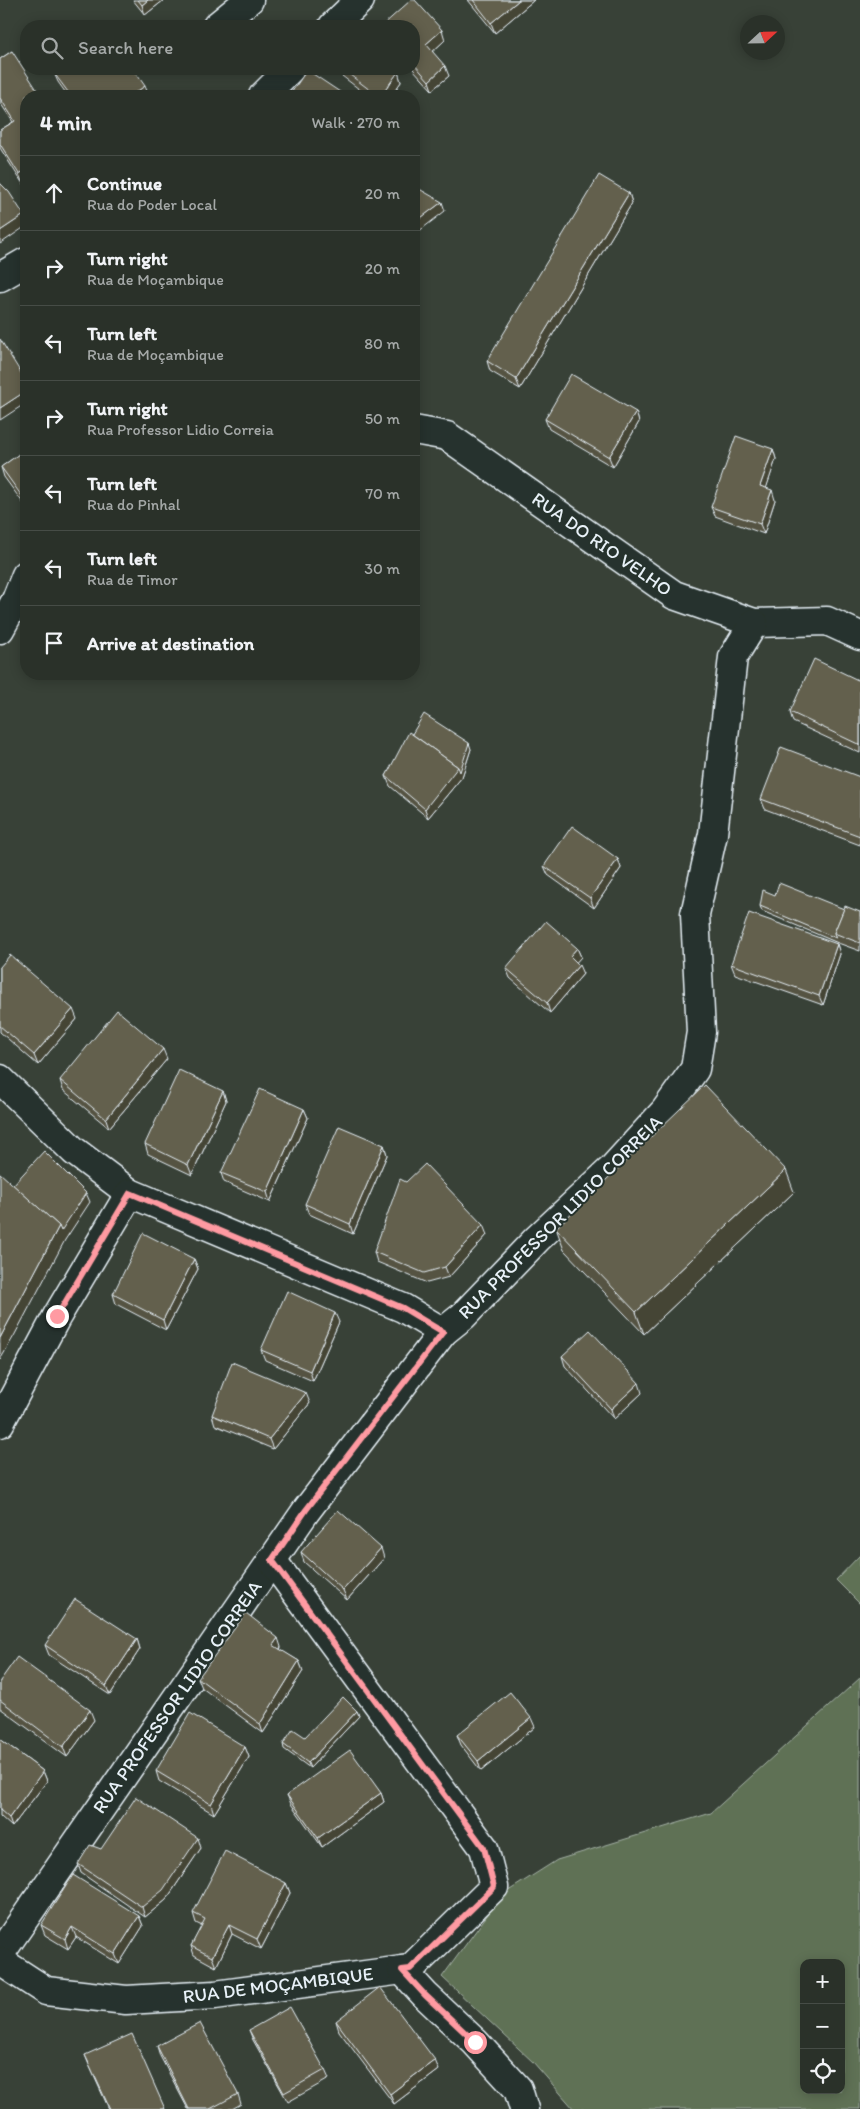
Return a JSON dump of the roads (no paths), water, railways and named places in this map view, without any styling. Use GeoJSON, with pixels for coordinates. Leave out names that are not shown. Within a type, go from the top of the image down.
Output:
{"type":"FeatureCollection","features":[{"type":"Feature","properties":{"kind":"street"},"geometry":{"type":"LineString","coordinates":[[224,20],[249,0]]}},
{"type":"Feature","properties":{"kind":"street"},"geometry":{"type":"LineString","coordinates":[[339,20],[360,0]]}},
{"type":"Feature","properties":{"kind":"street"},"geometry":{"type":"LineString","coordinates":[[269,90],[284,75]]}},
{"type":"Feature","properties":{"kind":"street","name":"RUA DO RIO VELHO"},"geometry":{"type":"LineString","coordinates":[[420,431],[447,436],[674,595],[754,623],[828,621],[860,636]]}},
{"type":"Feature","properties":{"kind":"street"},"geometry":{"type":"LineString","coordinates":[[0,629],[20,590]]}},
{"type":"Feature","properties":{"kind":"street","name":"RUA PROFESSOR LIDIO CORREIA"},"geometry":{"type":"LineString","coordinates":[[0,1954],[306,1510],[443,1332],[463,1316],[537,1239],[614,1168],[665,1111],[695,1069],[701,1032],[695,914],[713,834],[733,657],[754,623]]}},
{"type":"Feature","properties":{"kind":"street"},"geometry":{"type":"LineString","coordinates":[[0,1079],[74,1151],[130,1193],[403,1308],[443,1332]]}},
{"type":"Feature","properties":{"kind":"street"},"geometry":{"type":"LineString","coordinates":[[0,1423],[57,1316],[130,1193]]}},
{"type":"Feature","properties":{"kind":"street","name":"RUA DE MOÇAMBIQUE"},"geometry":{"type":"LineString","coordinates":[[0,1961],[46,1991],[126,2000],[215,1995],[410,1969],[494,1887],[484,1848],[272,1560]]}},
{"type":"Feature","properties":{"kind":"street"},"geometry":{"type":"LineString","coordinates":[[402,1970],[425,1995],[475,2042],[518,2089],[524,2109]]}}]}
